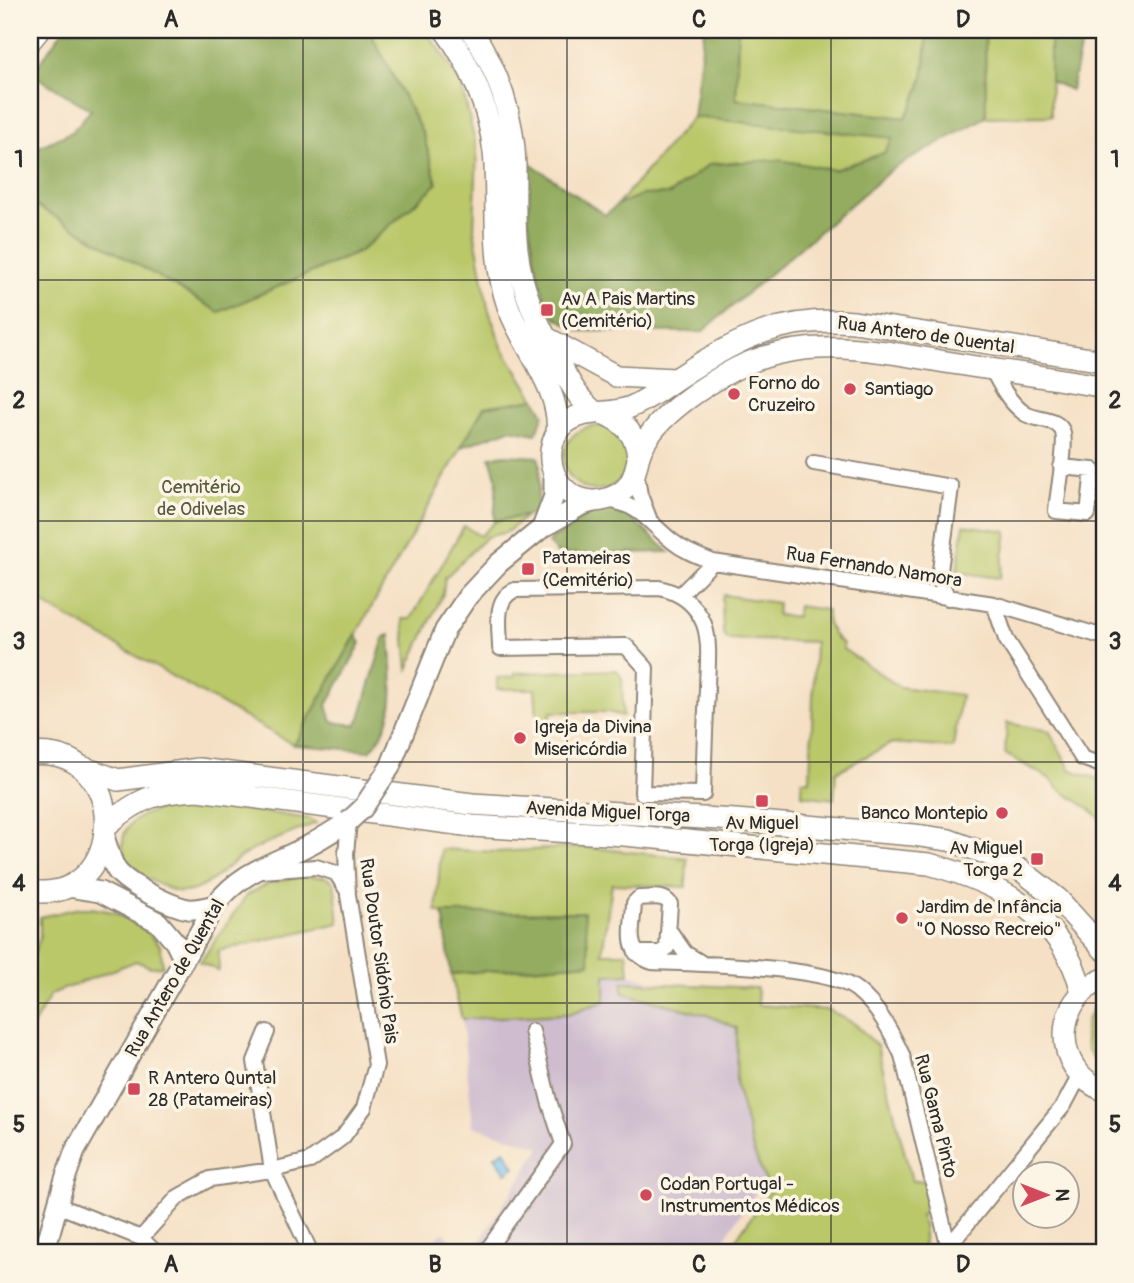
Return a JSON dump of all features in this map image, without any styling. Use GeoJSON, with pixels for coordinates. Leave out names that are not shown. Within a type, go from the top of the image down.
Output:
{"type":"FeatureCollection","features":[{"type":"Feature","properties":{"kind":"main road"},"geometry":{"type":"LineString","coordinates":[[30,41],[39,30]]}},
{"type":"Feature","properties":{"kind":"main road"},"geometry":{"type":"LineString","coordinates":[[445,30],[465,60],[487,117],[494,152],[495,246],[500,277],[507,305],[520,335],[554,401],[558,423],[550,453],[554,474],[567,491],[586,500],[601,500]]}},
{"type":"Feature","properties":{"kind":"main road"},"geometry":{"type":"LineString","coordinates":[[471,30],[491,65],[509,112],[515,164],[516,234],[522,277],[533,312],[578,396],[598,413],[614,417],[630,431],[635,440],[637,465]]}},
{"type":"Feature","properties":{"kind":"main road","name":"Rua Antero de Quental"},"geometry":{"type":"LineString","coordinates":[[557,433],[572,418],[582,414],[629,408],[723,348],[762,331],[794,323],[822,320],[854,322],[1104,361]]}},
{"type":"Feature","properties":{"kind":"main road"},"geometry":{"type":"LineString","coordinates":[[545,337],[616,376],[674,379]]}},
{"type":"Feature","properties":{"kind":"main road","name":"Rua Antero de Quental"},"geometry":{"type":"LineString","coordinates":[[601,500],[625,489],[643,445],[690,396],[739,367],[791,349],[861,349],[1104,387]]}},
{"type":"Feature","properties":{"kind":"main road","name":"Avenida Miguel Torga"},"geometry":{"type":"LineString","coordinates":[[30,754],[60,757],[118,780],[200,769],[472,804],[721,818],[914,835],[949,841],[1001,859],[1022,871],[1058,899],[1104,950]]}},
{"type":"Feature","properties":{"kind":"main road"},"geometry":{"type":"LineString","coordinates":[[30,891],[69,887],[98,857],[106,832],[102,795],[79,766]]}},
{"type":"Feature","properties":{"kind":"main road","name":"Avenida Miguel Torga"},"geometry":{"type":"LineString","coordinates":[[106,832],[130,805],[166,793],[198,790],[472,826],[624,835],[929,864],[973,876],[1010,895],[1037,916],[1052,930],[1070,955],[1082,992]]}},
{"type":"Feature","properties":{"kind":"main road"},"geometry":{"type":"LineString","coordinates":[[1103,1092],[1080,1075],[1068,1056],[1064,1033],[1069,1011],[1082,992],[1104,979]]}},
{"type":"Feature","properties":{"kind":"street"},"geometry":{"type":"LineString","coordinates":[[992,369],[1004,391],[1021,411],[1030,417],[1056,423],[1061,428],[1065,439],[1061,467]]}},
{"type":"Feature","properties":{"kind":"street"},"geometry":{"type":"LineString","coordinates":[[814,463],[951,486],[939,579],[948,597]]}},
{"type":"Feature","properties":{"kind":"street"},"geometry":{"type":"LineString","coordinates":[[637,465],[640,495],[649,518]]}},
{"type":"Feature","properties":{"kind":"street"},"geometry":{"type":"LineString","coordinates":[[542,528],[554,496],[554,474]]}},
{"type":"Feature","properties":{"kind":"street"},"geometry":{"type":"LineString","coordinates":[[601,500],[626,504],[649,518]]}},
{"type":"Feature","properties":{"kind":"street","name":"Rua Antero de Quental"},"geometry":{"type":"LineString","coordinates":[[44,1253],[75,1151],[215,905],[226,891],[255,871],[309,846],[349,821],[363,808],[390,767],[445,630],[479,582],[542,528],[580,506],[601,500]]}},
{"type":"Feature","properties":{"kind":"street","name":"Rua Fernando Namora"},"geometry":{"type":"LineString","coordinates":[[649,518],[685,551],[713,562],[994,604],[1104,637]]}},
{"type":"Feature","properties":{"kind":"street"},"geometry":{"type":"LineString","coordinates":[[680,595],[713,562]]}},
{"type":"Feature","properties":{"kind":"street"},"geometry":{"type":"LineString","coordinates":[[659,588],[680,595],[697,611],[706,635],[703,794],[642,793],[646,668],[626,646],[500,648],[500,605],[509,592],[524,589],[659,588]]}},
{"type":"Feature","properties":{"kind":"street"},"geometry":{"type":"LineString","coordinates":[[994,604],[1006,639],[1082,758],[1104,766]]}},
{"type":"Feature","properties":{"kind":"street","name":"Rua Doutor Sidónio Pais"},"geometry":{"type":"LineString","coordinates":[[141,1238],[178,1197],[209,1179],[272,1170],[310,1161],[343,1137],[364,1108],[376,1065],[348,895],[346,854],[349,821]]}},
{"type":"Feature","properties":{"kind":"street"},"geometry":{"type":"LineString","coordinates":[[106,832],[118,873],[128,880],[185,908],[198,909],[215,905]]}},
{"type":"Feature","properties":{"kind":"street"},"geometry":{"type":"LineString","coordinates":[[255,871],[316,867],[336,873],[348,895]]}},
{"type":"Feature","properties":{"kind":"street"},"geometry":{"type":"LineString","coordinates":[[69,887],[100,892],[158,922],[175,942],[184,960]]}},
{"type":"Feature","properties":{"kind":"street"},"geometry":{"type":"LineString","coordinates":[[637,899],[667,900],[670,904],[670,930],[667,948],[663,952],[636,953],[632,948],[634,903],[637,899]]}},
{"type":"Feature","properties":{"kind":"street"},"geometry":{"type":"LineString","coordinates":[[670,930],[685,953],[704,964]]}},
{"type":"Feature","properties":{"kind":"street","name":"Rua Gama Pinto"},"geometry":{"type":"LineString","coordinates":[[636,953],[652,962],[763,968],[826,976],[855,988],[890,1029],[902,1055],[947,1251]]}},
{"type":"Feature","properties":{"kind":"street"},"geometry":{"type":"LineString","coordinates":[[485,1253],[563,1144],[549,1101],[532,1031]]}},
{"type":"Feature","properties":{"kind":"street"},"geometry":{"type":"LineString","coordinates":[[267,1032],[255,1061],[272,1170],[311,1253]]}},
{"type":"Feature","properties":{"kind":"street"},"geometry":{"type":"LineString","coordinates":[[947,1251],[1064,1105],[1080,1075]]}},
{"type":"Feature","properties":{"kind":"street"},"geometry":{"type":"LineString","coordinates":[[57,1205],[141,1238],[156,1253]]}},
{"type":"Feature","properties":{"kind":"shaded area"},"geometry":{"type":"Polygon","coordinates":[[[605,974],[629,974],[728,1004],[739,1010],[776,1163],[714,1253],[472,1253],[541,1147],[473,1126],[462,1019],[568,1014],[605,1001],[605,974]]]}},
{"type":"Feature","properties":{"kind":"shaded area"},"geometry":{"type":"Polygon","coordinates":[[[444,1232],[459,1253],[420,1253],[419,1251],[444,1232]]]}},
{"type":"Feature","properties":{"kind":"green space"},"geometry":{"type":"Polygon","coordinates":[[[63,30],[369,30],[423,134],[437,184],[360,251],[219,312],[30,202],[30,151],[72,132],[91,110],[32,74],[63,30]]]}},
{"type":"Feature","properties":{"kind":"green space","name":"Cemitério de Odivelas"},"geometry":{"type":"Polygon","coordinates":[[[369,30],[424,30],[439,48],[461,84],[477,150],[474,230],[488,308],[502,347],[535,399],[484,407],[294,745],[30,596],[30,202],[219,312],[360,252],[437,184],[423,134],[369,30]]]}},
{"type":"Feature","properties":{"kind":"green space"},"geometry":{"type":"Polygon","coordinates":[[[704,30],[738,30],[736,99],[905,118],[917,96],[923,76],[927,30],[985,30],[986,117],[891,170],[702,332],[579,331],[555,317],[546,306],[528,218],[530,163],[605,215],[617,205],[641,195],[670,194],[710,164],[779,160],[834,170],[884,153],[893,138],[693,117],[704,30]]]}},
{"type":"Feature","properties":{"kind":"green space"},"geometry":{"type":"Polygon","coordinates":[[[738,30],[927,30],[925,66],[917,95],[905,118],[736,99],[738,30]]]}},
{"type":"Feature","properties":{"kind":"green space"},"geometry":{"type":"Polygon","coordinates":[[[985,30],[1050,30],[1051,116],[986,117],[985,30]]]}},
{"type":"Feature","properties":{"kind":"green space"},"geometry":{"type":"Polygon","coordinates":[[[1050,30],[1084,30],[1071,90],[1050,81],[1050,30]]]}},
{"type":"Feature","properties":{"kind":"green space"},"geometry":{"type":"Polygon","coordinates":[[[693,117],[893,137],[884,153],[834,170],[779,160],[710,164],[669,194],[641,195],[617,205],[693,117]]]}},
{"type":"Feature","properties":{"kind":"green space"},"geometry":{"type":"Polygon","coordinates":[[[535,399],[544,414],[536,434],[510,429],[461,447],[484,407],[535,399]]]}},
{"type":"Feature","properties":{"kind":"green space"},"geometry":{"type":"Polygon","coordinates":[[[590,426],[602,426],[619,435],[626,446],[626,470],[619,481],[602,490],[590,490],[578,485],[569,476],[564,464],[564,452],[569,440],[578,431],[590,426]]]}},
{"type":"Feature","properties":{"kind":"green space"},"geometry":{"type":"Polygon","coordinates":[[[490,457],[538,457],[540,464],[537,514],[494,521],[497,480],[490,457]]]}},
{"type":"Feature","properties":{"kind":"green space"},"geometry":{"type":"Polygon","coordinates":[[[609,508],[623,511],[669,552],[558,554],[548,543],[589,513],[609,508]]]}},
{"type":"Feature","properties":{"kind":"green space"},"geometry":{"type":"Polygon","coordinates":[[[526,516],[507,532],[486,537],[445,578],[443,594],[408,669],[403,619],[411,619],[464,526],[480,536],[496,521],[526,516]]]}},
{"type":"Feature","properties":{"kind":"green space"},"geometry":{"type":"Polygon","coordinates":[[[964,525],[1007,531],[1000,578],[957,572],[964,525]]]}},
{"type":"Feature","properties":{"kind":"green space"},"geometry":{"type":"Polygon","coordinates":[[[724,595],[778,603],[777,615],[796,617],[798,606],[827,610],[830,629],[843,644],[843,649],[900,687],[961,695],[953,748],[892,743],[836,772],[834,799],[802,795],[802,780],[810,780],[815,642],[727,639],[723,634],[724,595]]]}},
{"type":"Feature","properties":{"kind":"green space"},"geometry":{"type":"Polygon","coordinates":[[[356,635],[361,643],[327,705],[332,722],[356,725],[384,637],[390,635],[392,696],[380,738],[370,751],[294,745],[356,635]]]}},
{"type":"Feature","properties":{"kind":"green space"},"geometry":{"type":"Polygon","coordinates":[[[617,670],[622,678],[623,716],[608,712],[551,712],[548,731],[538,731],[535,689],[497,689],[497,678],[514,677],[515,673],[617,670]]]}},
{"type":"Feature","properties":{"kind":"green space"},"geometry":{"type":"Polygon","coordinates":[[[1007,723],[1049,731],[1071,770],[1104,781],[1104,822],[1090,809],[1059,789],[1049,778],[1005,754],[1007,723]]]}},
{"type":"Feature","properties":{"kind":"green space"},"geometry":{"type":"Polygon","coordinates":[[[186,804],[236,808],[310,819],[316,823],[247,853],[202,887],[180,892],[143,876],[127,860],[123,848],[128,827],[135,820],[154,811],[186,804]]]}},
{"type":"Feature","properties":{"kind":"green space"},"geometry":{"type":"Polygon","coordinates":[[[583,847],[687,858],[686,887],[612,884],[602,953],[627,953],[629,974],[605,975],[605,1001],[568,1014],[462,1019],[451,974],[590,963],[436,911],[441,849],[496,852],[583,847]]]}},
{"type":"Feature","properties":{"kind":"green space"},"geometry":{"type":"Polygon","coordinates":[[[301,876],[325,877],[334,882],[339,923],[218,951],[219,971],[200,962],[247,895],[269,883],[301,876]]]}},
{"type":"Feature","properties":{"kind":"green space"},"geometry":{"type":"Polygon","coordinates":[[[79,908],[114,912],[144,929],[160,945],[163,966],[150,967],[136,961],[51,994],[30,1031],[30,963],[40,938],[40,917],[79,908]]]}},
{"type":"Feature","properties":{"kind":"green space"},"geometry":{"type":"Polygon","coordinates":[[[584,912],[590,963],[451,974],[443,913],[584,912]]]}},
{"type":"Feature","properties":{"kind":"green space"},"geometry":{"type":"Polygon","coordinates":[[[623,982],[757,988],[758,1005],[829,1010],[855,1024],[877,1046],[912,1181],[924,1180],[932,1209],[921,1215],[924,1240],[919,1253],[726,1253],[770,1191],[754,1153],[736,1085],[737,1028],[707,1015],[623,993],[623,982]]]}},
{"type":"Feature","properties":{"kind":"green space"},"geometry":{"type":"Polygon","coordinates":[[[1104,998],[1104,1069],[1090,1053],[1085,1034],[1090,1014],[1104,998]]]}},
{"type":"Feature","properties":{"kind":"water"},"geometry":{"type":"Polygon","coordinates":[[[505,1150],[515,1167],[506,1173],[495,1156],[505,1150]]]}},
{"type":"Feature","properties":{"kind":"place","name":"Av A Pais Martins (Cemitério)"},"geometry":{"type":"Point","coordinates":[547,310]}},
{"type":"Feature","properties":{"kind":"place","name":"Santiago"},"geometry":{"type":"Point","coordinates":[850,389]}},
{"type":"Feature","properties":{"kind":"place","name":"Forno do Cruzeiro"},"geometry":{"type":"Point","coordinates":[734,394]}},
{"type":"Feature","properties":{"kind":"place","name":"Patameiras (Cemitério)"},"geometry":{"type":"Point","coordinates":[528,569]}},
{"type":"Feature","properties":{"kind":"place","name":"Igreja da Divina Misericórdia"},"geometry":{"type":"Point","coordinates":[520,738]}},
{"type":"Feature","properties":{"kind":"place","name":"Av Miguel Torga (Igreja)"},"geometry":{"type":"Point","coordinates":[762,801]}},
{"type":"Feature","properties":{"kind":"place","name":"Banco Montepio"},"geometry":{"type":"Point","coordinates":[1002,813]}},
{"type":"Feature","properties":{"kind":"place","name":"Av Miguel Torga 2"},"geometry":{"type":"Point","coordinates":[1037,859]}},
{"type":"Feature","properties":{"kind":"place","name":"Jardim de Infância \"O Nosso Recreio\""},"geometry":{"type":"Point","coordinates":[902,918]}},
{"type":"Feature","properties":{"kind":"place","name":"R Antero Quntal 28 (Patameiras)"},"geometry":{"type":"Point","coordinates":[134,1089]}},
{"type":"Feature","properties":{"kind":"place","name":"Codan Portugal - Instrumentos Médicos"},"geometry":{"type":"Point","coordinates":[646,1195]}}]}
